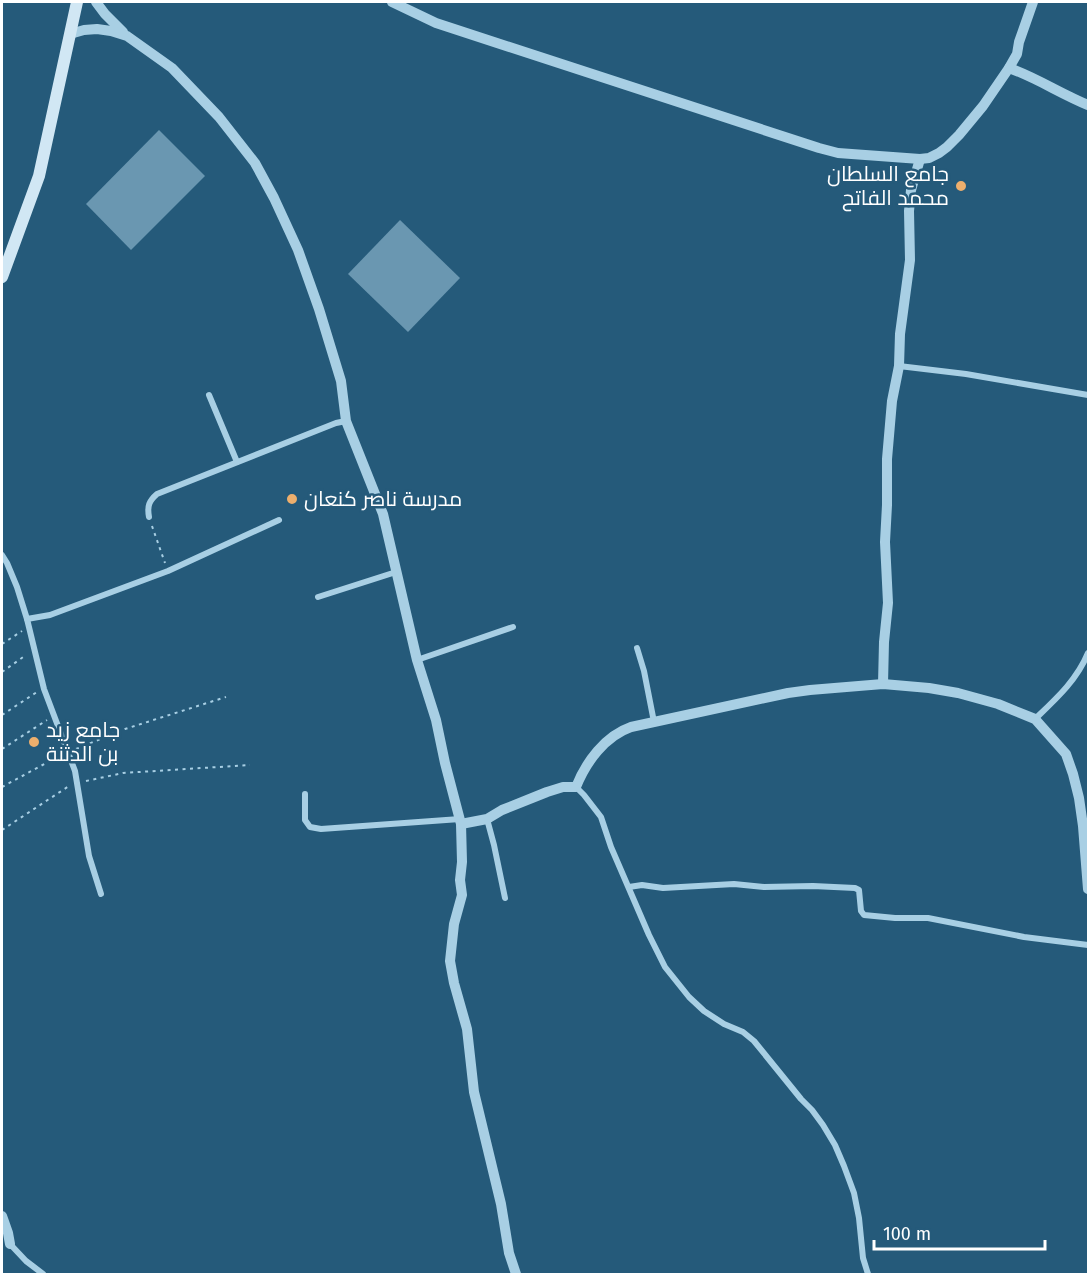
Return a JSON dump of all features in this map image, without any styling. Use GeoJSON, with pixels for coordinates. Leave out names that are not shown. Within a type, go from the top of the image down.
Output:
{"type":"FeatureCollection","features":[{"type":"Feature","properties":{"kind":"main road"},"geometry":{"type":"LineString","coordinates":[[2,277],[39,176],[77,2]]}},
{"type":"Feature","properties":{"kind":"street"},"geometry":{"type":"LineString","coordinates":[[96,2],[127,36],[172,68],[219,117],[255,164],[291,232],[306,272],[341,381],[346,421],[383,514],[417,660],[436,720],[461,821],[462,895],[454,924],[450,961],[467,1029],[474,1092],[501,1204],[509,1253],[516,1275]]}},
{"type":"Feature","properties":{"kind":"street"},"geometry":{"type":"LineString","coordinates":[[392,2],[436,23],[819,148],[838,153],[920,159],[929,158],[947,147],[983,106],[1017,54],[1033,2]]}},
{"type":"Feature","properties":{"kind":"street"},"geometry":{"type":"LineString","coordinates":[[70,34],[97,29],[127,36]]}},
{"type":"Feature","properties":{"kind":"street"},"geometry":{"type":"LineString","coordinates":[[1009,68],[1089,105]]}},
{"type":"Feature","properties":{"kind":"street"},"geometry":{"type":"LineString","coordinates":[[883,684],[888,603],[885,542],[887,459],[910,260],[911,190],[920,159]]}},
{"type":"Feature","properties":{"kind":"street"},"geometry":{"type":"LineString","coordinates":[[899,366],[966,374],[1089,395]]}},
{"type":"Feature","properties":{"kind":"street"},"geometry":{"type":"LineString","coordinates":[[209,395],[237,462]]}},
{"type":"Feature","properties":{"kind":"street"},"geometry":{"type":"LineString","coordinates":[[149,517],[147,508],[157,494],[346,421]]}},
{"type":"Feature","properties":{"kind":"street"},"geometry":{"type":"LineString","coordinates":[[27,619],[50,615],[168,572],[279,520]]}},
{"type":"Feature","properties":{"kind":"street"},"geometry":{"type":"LineString","coordinates":[[2,555],[14,579],[27,619],[44,689],[75,771],[89,856],[101,894]]}},
{"type":"Feature","properties":{"kind":"street"},"geometry":{"type":"LineString","coordinates":[[318,597],[396,572]]}},
{"type":"Feature","properties":{"kind":"street"},"geometry":{"type":"LineString","coordinates":[[417,660],[513,627]]}},
{"type":"Feature","properties":{"kind":"street"},"geometry":{"type":"LineString","coordinates":[[637,648],[654,722]]}},
{"type":"Feature","properties":{"kind":"street"},"geometry":{"type":"LineString","coordinates":[[1035,719],[1070,684],[1082,669],[1089,653]]}},
{"type":"Feature","properties":{"kind":"street"},"geometry":{"type":"LineString","coordinates":[[576,787],[580,775],[611,737],[631,727],[810,690],[883,684],[958,693],[999,704],[1035,719],[1066,754],[1073,774],[1083,826],[1089,890]]}},
{"type":"Feature","properties":{"kind":"street"},"geometry":{"type":"LineString","coordinates":[[304,794],[305,820],[310,827],[321,829],[486,819],[547,792],[576,787],[601,817],[657,952],[676,982],[704,1011],[754,1041],[823,1125],[835,1145],[854,1193],[863,1258],[868,1275]]}},
{"type":"Feature","properties":{"kind":"street"},"geometry":{"type":"LineString","coordinates":[[486,819],[494,845],[504,898]]}},
{"type":"Feature","properties":{"kind":"street"},"geometry":{"type":"LineString","coordinates":[[629,887],[642,885],[663,888],[734,884],[764,887],[855,888],[859,890],[861,911],[864,915],[928,918],[1024,937],[1089,945]]}},
{"type":"Feature","properties":{"kind":"street"},"geometry":{"type":"LineString","coordinates":[[2,1216],[10,1244],[43,1275]]}},
{"type":"Feature","properties":{"kind":"path"},"geometry":{"type":"LineString","coordinates":[[149,517],[168,572]]}},
{"type":"Feature","properties":{"kind":"path"},"geometry":{"type":"LineString","coordinates":[[2,644],[29,627]]}},
{"type":"Feature","properties":{"kind":"path"},"geometry":{"type":"LineString","coordinates":[[2,672],[35,652]]}},
{"type":"Feature","properties":{"kind":"path"},"geometry":{"type":"LineString","coordinates":[[2,715],[44,689]]}},
{"type":"Feature","properties":{"kind":"path"},"geometry":{"type":"LineString","coordinates":[[2,787],[67,752],[125,729],[226,697]]}},
{"type":"Feature","properties":{"kind":"path"},"geometry":{"type":"LineString","coordinates":[[2,749],[55,716]]}},
{"type":"Feature","properties":{"kind":"path"},"geometry":{"type":"LineString","coordinates":[[2,830],[77,782],[123,773],[250,765]]}},
{"type":"Feature","properties":{"kind":"building"},"geometry":{"type":"Polygon","coordinates":[[[159,130],[205,176],[131,250],[86,204],[159,130]]]}},
{"type":"Feature","properties":{"kind":"building"},"geometry":{"type":"Polygon","coordinates":[[[400,220],[460,278],[408,332],[348,274],[400,220]]]}},
{"type":"Feature","properties":{"kind":"place","name":"جامع السلطان محمد الفاتح"},"geometry":{"type":"Point","coordinates":[961,186]}},
{"type":"Feature","properties":{"kind":"place","name":"مدرسة ناصر كنعان"},"geometry":{"type":"Point","coordinates":[292,499]}},
{"type":"Feature","properties":{"kind":"place","name":"جامع زيد بن الدثنة"},"geometry":{"type":"Point","coordinates":[34,742]}}]}
